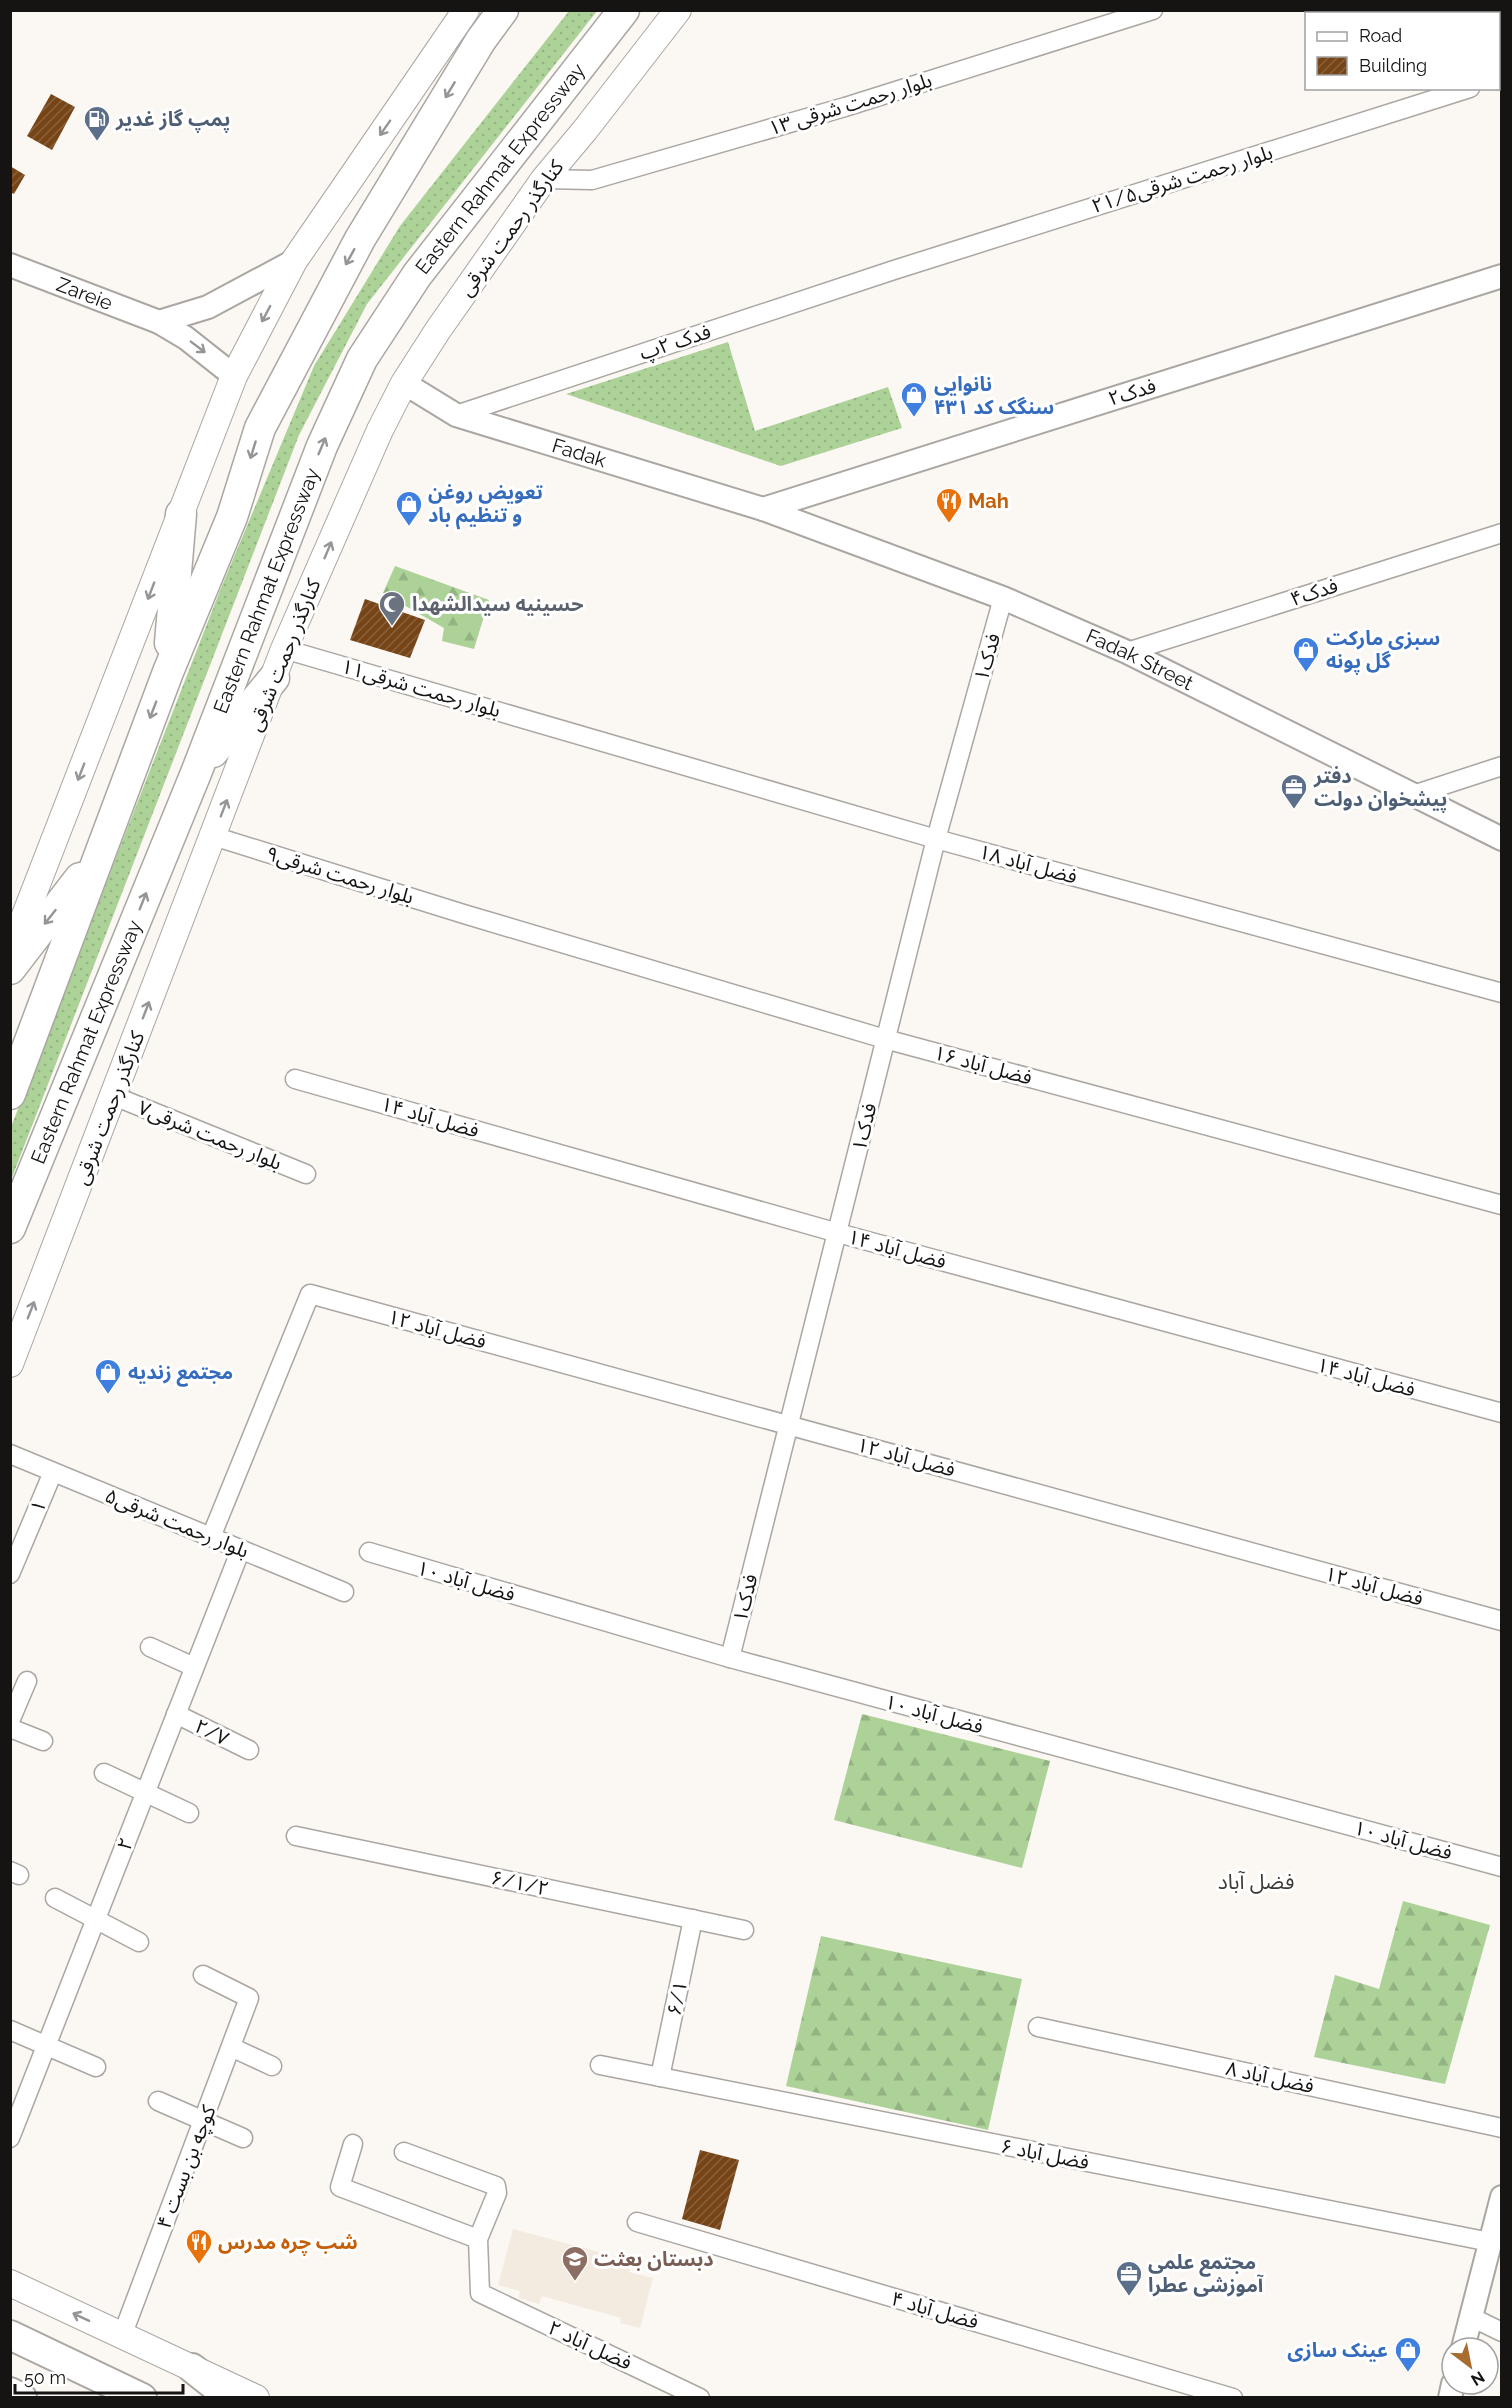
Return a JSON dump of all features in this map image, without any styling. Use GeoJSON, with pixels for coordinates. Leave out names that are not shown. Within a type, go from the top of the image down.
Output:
{"type":"FeatureCollection","features":[{"type":"Feature","properties":{"kind":"highway"},"geometry":{"type":"LineString","coordinates":[[583,62],[609,10]]}},
{"type":"Feature","properties":{"kind":"highway","name":"Eastern Rahmat Expressway"},"geometry":{"type":"LineString","coordinates":[[10,1228],[196,773],[322,446],[362,359],[417,275],[624,10]]}},
{"type":"Feature","properties":{"kind":"highway"},"geometry":{"type":"LineString","coordinates":[[10,1094],[168,672],[232,517],[260,429],[284,379],[360,239],[497,20]]}},
{"type":"Feature","properties":{"kind":"highway"},"geometry":{"type":"LineString","coordinates":[[168,672],[181,514]]}},
{"type":"Feature","properties":{"kind":"highway"},"geometry":{"type":"LineString","coordinates":[[196,773],[274,678]]}},
{"type":"Feature","properties":{"kind":"highway"},"geometry":{"type":"LineString","coordinates":[[10,969],[99,854]]}},
{"type":"Feature","properties":{"kind":"main road"},"geometry":{"type":"LineString","coordinates":[[10,954],[234,376],[294,261],[466,10]]}},
{"type":"Feature","properties":{"kind":"main road","name":"کنارگذر رحمت شرقی"},"geometry":{"type":"LineString","coordinates":[[10,1364],[284,649],[380,430],[404,383],[544,178],[585,130],[678,10]]}},
{"type":"Feature","properties":{"kind":"main road"},"geometry":{"type":"LineString","coordinates":[[10,2283],[256,2397]]}},
{"type":"Feature","properties":{"kind":"main road"},"geometry":{"type":"LineString","coordinates":[[10,2336],[142,2397]]}},
{"type":"Feature","properties":{"kind":"main road"},"geometry":{"type":"LineString","coordinates":[[192,2368],[230,2397]]}},
{"type":"Feature","properties":{"kind":"main road"},"geometry":{"type":"LineString","coordinates":[[10,2392],[22,2397]]}},
{"type":"Feature","properties":{"kind":"street","name":"بلوار رحمت شرقی ۱۳"},"geometry":{"type":"LineString","coordinates":[[544,178],[592,180],[845,106],[1153,10]]}},
{"type":"Feature","properties":{"kind":"street","name":"بلوار رحمت شرقی۲۱/۵"},"geometry":{"type":"LineString","coordinates":[[894,270],[1464,90]]}},
{"type":"Feature","properties":{"kind":"street"},"geometry":{"type":"LineString","coordinates":[[159,322],[208,307],[294,261]]}},
{"type":"Feature","properties":{"kind":"street","name":"Zareie"},"geometry":{"type":"LineString","coordinates":[[10,265],[159,322],[186,338],[234,376]]}},
{"type":"Feature","properties":{"kind":"street","name":"فدک ۲پ"},"geometry":{"type":"LineString","coordinates":[[456,415],[894,270]]}},
{"type":"Feature","properties":{"kind":"street","name":"فدک۲"},"geometry":{"type":"LineString","coordinates":[[763,509],[1502,276]]}},
{"type":"Feature","properties":{"kind":"street","name":"Fadak"},"geometry":{"type":"LineString","coordinates":[[404,383],[456,415],[763,509]]}},
{"type":"Feature","properties":{"kind":"street","name":"Fadak Street"},"geometry":{"type":"LineString","coordinates":[[763,509],[1003,597],[1127,652],[1416,794],[1502,839]]}},
{"type":"Feature","properties":{"kind":"street","name":"فدک۴"},"geometry":{"type":"LineString","coordinates":[[1127,652],[1502,533]]}},
{"type":"Feature","properties":{"kind":"street","name":"فدک۱"},"geometry":{"type":"LineString","coordinates":[[730,1658],[936,838],[1003,597]]}},
{"type":"Feature","properties":{"kind":"street","name":"بلوار رحمت شرقی۱۱"},"geometry":{"type":"LineString","coordinates":[[284,649],[558,728]]}},
{"type":"Feature","properties":{"kind":"street","name":"فضل آباد ۱۸"},"geometry":{"type":"LineString","coordinates":[[558,728],[936,838],[1502,993]]}},
{"type":"Feature","properties":{"kind":"street"},"geometry":{"type":"LineString","coordinates":[[1416,794],[1502,766]]}},
{"type":"Feature","properties":{"kind":"street","name":"بلوار رحمت شرقی۹"},"geometry":{"type":"LineString","coordinates":[[213,836],[467,915]]}},
{"type":"Feature","properties":{"kind":"street","name":"فضل آباد ۱۶"},"geometry":{"type":"LineString","coordinates":[[467,915],[885,1039],[1502,1205]]}},
{"type":"Feature","properties":{"kind":"street","name":"فضل آباد ۱۴"},"geometry":{"type":"LineString","coordinates":[[295,1079],[838,1233],[1502,1413]]}},
{"type":"Feature","properties":{"kind":"street","name":"بلوار رحمت شرقی۷"},"geometry":{"type":"LineString","coordinates":[[114,1096],[306,1174]]}},
{"type":"Feature","properties":{"kind":"street","name":"فضل آباد ۱۲"},"geometry":{"type":"LineString","coordinates":[[211,1537],[310,1294],[1502,1621]]}},
{"type":"Feature","properties":{"kind":"street","name":"۵بلوار رحمت شرقی"},"geometry":{"type":"LineString","coordinates":[[10,1454],[344,1592]]}},
{"type":"Feature","properties":{"kind":"street","name":"۱"},"geometry":{"type":"LineString","coordinates":[[10,1575],[53,1472]]}},
{"type":"Feature","properties":{"kind":"street","name":"۲"},"geometry":{"type":"LineString","coordinates":[[10,2138],[241,1549]]}},
{"type":"Feature","properties":{"kind":"street","name":"فضل آباد ۱۰"},"geometry":{"type":"LineString","coordinates":[[369,1552],[730,1658],[1502,1867]]}},
{"type":"Feature","properties":{"kind":"street"},"geometry":{"type":"LineString","coordinates":[[150,1647],[194,1667]]}},
{"type":"Feature","properties":{"kind":"street"},"geometry":{"type":"LineString","coordinates":[[10,1721],[27,1681]]}},
{"type":"Feature","properties":{"kind":"street","name":"۲/۷"},"geometry":{"type":"LineString","coordinates":[[176,1714],[249,1750]]}},
{"type":"Feature","properties":{"kind":"street"},"geometry":{"type":"LineString","coordinates":[[10,1728],[43,1741]]}},
{"type":"Feature","properties":{"kind":"street"},"geometry":{"type":"LineString","coordinates":[[104,1773],[189,1813]]}},
{"type":"Feature","properties":{"kind":"street","name":"۶/۱/۲"},"geometry":{"type":"LineString","coordinates":[[296,1836],[744,1930]]}},
{"type":"Feature","properties":{"kind":"street"},"geometry":{"type":"LineString","coordinates":[[55,1898],[139,1942]]}},
{"type":"Feature","properties":{"kind":"street","name":"۶/۱"},"geometry":{"type":"LineString","coordinates":[[660,2077],[693,1919]]}},
{"type":"Feature","properties":{"kind":"street","name":"کوچه بن بست ۴"},"geometry":{"type":"LineString","coordinates":[[122,2336],[249,1998],[203,1975]]}},
{"type":"Feature","properties":{"kind":"street","name":"فضل آباد ۸"},"geometry":{"type":"LineString","coordinates":[[1038,2027],[1502,2128]]}},
{"type":"Feature","properties":{"kind":"street"},"geometry":{"type":"LineString","coordinates":[[10,2030],[96,2067]]}},
{"type":"Feature","properties":{"kind":"street"},"geometry":{"type":"LineString","coordinates":[[231,2047],[272,2066]]}},
{"type":"Feature","properties":{"kind":"street","name":"فضل آباد ۶"},"geometry":{"type":"LineString","coordinates":[[600,2065],[1491,2242]]}},
{"type":"Feature","properties":{"kind":"street"},"geometry":{"type":"LineString","coordinates":[[158,2101],[243,2138]]}},
{"type":"Feature","properties":{"kind":"street"},"geometry":{"type":"LineString","coordinates":[[353,2144],[340,2187],[478,2239],[497,2193],[496,2186],[404,2152]]}},
{"type":"Feature","properties":{"kind":"street"},"geometry":{"type":"LineString","coordinates":[[1466,2336],[1502,2198]]}},
{"type":"Feature","properties":{"kind":"street","name":"فضل آباد ۴"},"geometry":{"type":"LineString","coordinates":[[637,2222],[1233,2397]]}},
{"type":"Feature","properties":{"kind":"street","name":"فضل آباد ۲"},"geometry":{"type":"LineString","coordinates":[[478,2239],[480,2293],[700,2397]]}},
{"type":"Feature","properties":{"kind":"street"},"geometry":{"type":"LineString","coordinates":[[1471,2317],[1502,2332]]}},
{"type":"Feature","properties":{"kind":"shaded area","name":"دبستان بعثت"},"geometry":{"type":"Polygon","coordinates":[[[513,2229],[632,2261],[629,2272],[653,2278],[640,2328],[620,2323],[621,2318],[542,2296],[539,2304],[519,2298],[520,2291],[498,2285],[513,2229]]]}},
{"type":"Feature","properties":{"kind":"green space"},"geometry":{"type":"Polygon","coordinates":[[[569,11],[597,11],[367,304],[299,435],[11,1180],[11,1127],[221,588],[314,366],[400,226],[569,11]]]}},
{"type":"Feature","properties":{"kind":"green space"},"geometry":{"type":"Polygon","coordinates":[[[728,342],[755,431],[888,387],[902,428],[781,466],[566,394],[728,342]]]}},
{"type":"Feature","properties":{"kind":"green space"},"geometry":{"type":"Polygon","coordinates":[[[395,566],[489,600],[474,649],[442,641],[444,628],[383,593],[395,566]]]}},
{"type":"Feature","properties":{"kind":"green space"},"geometry":{"type":"Polygon","coordinates":[[[862,1714],[1050,1761],[1022,1868],[834,1820],[862,1714]]]}},
{"type":"Feature","properties":{"kind":"green space"},"geometry":{"type":"Polygon","coordinates":[[[1403,1901],[1490,1925],[1445,2084],[1314,2057],[1335,1975],[1379,1989],[1403,1901]]]}},
{"type":"Feature","properties":{"kind":"green space"},"geometry":{"type":"Polygon","coordinates":[[[821,1936],[1022,1979],[988,2130],[786,2086],[821,1936]]]}},
{"type":"Feature","properties":{"kind":"building"},"geometry":{"type":"Polygon","coordinates":[[[51,94],[75,107],[52,150],[27,136],[51,94]]]}},
{"type":"Feature","properties":{"kind":"building"},"geometry":{"type":"Polygon","coordinates":[[[10,166],[25,175],[14,194],[10,192],[10,166]]]}},
{"type":"Feature","properties":{"kind":"building","name":"حسینیه سیدالشهدا"},"geometry":{"type":"Polygon","coordinates":[[[365,599],[425,620],[410,658],[350,640],[365,599]]]}},
{"type":"Feature","properties":{"kind":"building"},"geometry":{"type":"Polygon","coordinates":[[[700,2150],[739,2160],[720,2230],[682,2219],[700,2150]]]}},
{"type":"Feature","properties":{"kind":"place","name":"پمپ گاز غدیر"},"geometry":{"type":"Point","coordinates":[97,142]}},
{"type":"Feature","properties":{"kind":"place","name":"نانوایی سنگک کد ۴۳۱"},"geometry":{"type":"Point","coordinates":[914,418]}},
{"type":"Feature","properties":{"kind":"place","name":"Mah"},"geometry":{"type":"Point","coordinates":[949,524]}},
{"type":"Feature","properties":{"kind":"place","name":"تعویض روغن و تنظیم باد"},"geometry":{"type":"Point","coordinates":[409,527]}},
{"type":"Feature","properties":{"kind":"place","name":"حسینیه سیدالشهدا"},"geometry":{"type":"Point","coordinates":[392,627]}},
{"type":"Feature","properties":{"kind":"place","name":"سبزی مارکت گل پونه"},"geometry":{"type":"Point","coordinates":[1306,673]}},
{"type":"Feature","properties":{"kind":"place","name":"دفتر پیشخوان دولت"},"geometry":{"type":"Point","coordinates":[1294,810]}},
{"type":"Feature","properties":{"kind":"place","name":"مجتمع زندیه"},"geometry":{"type":"Point","coordinates":[108,1395]}},
{"type":"Feature","properties":{"kind":"place","name":"شب چره مدرس"},"geometry":{"type":"Point","coordinates":[199,2265]}},
{"type":"Feature","properties":{"kind":"place","name":"دبستان بعثت"},"geometry":{"type":"Point","coordinates":[575,2282]}},
{"type":"Feature","properties":{"kind":"place","name":"مجتمع علمی آموزشی عطرا"},"geometry":{"type":"Point","coordinates":[1129,2297]}},
{"type":"Feature","properties":{"kind":"place","name":"عینک سازی"},"geometry":{"type":"Point","coordinates":[1408,2373]}},
{"type":"Feature","properties":{"kind":"district","name":"فضل آباد"},"geometry":{"type":"Point","coordinates":[1256,1882]}}]}
